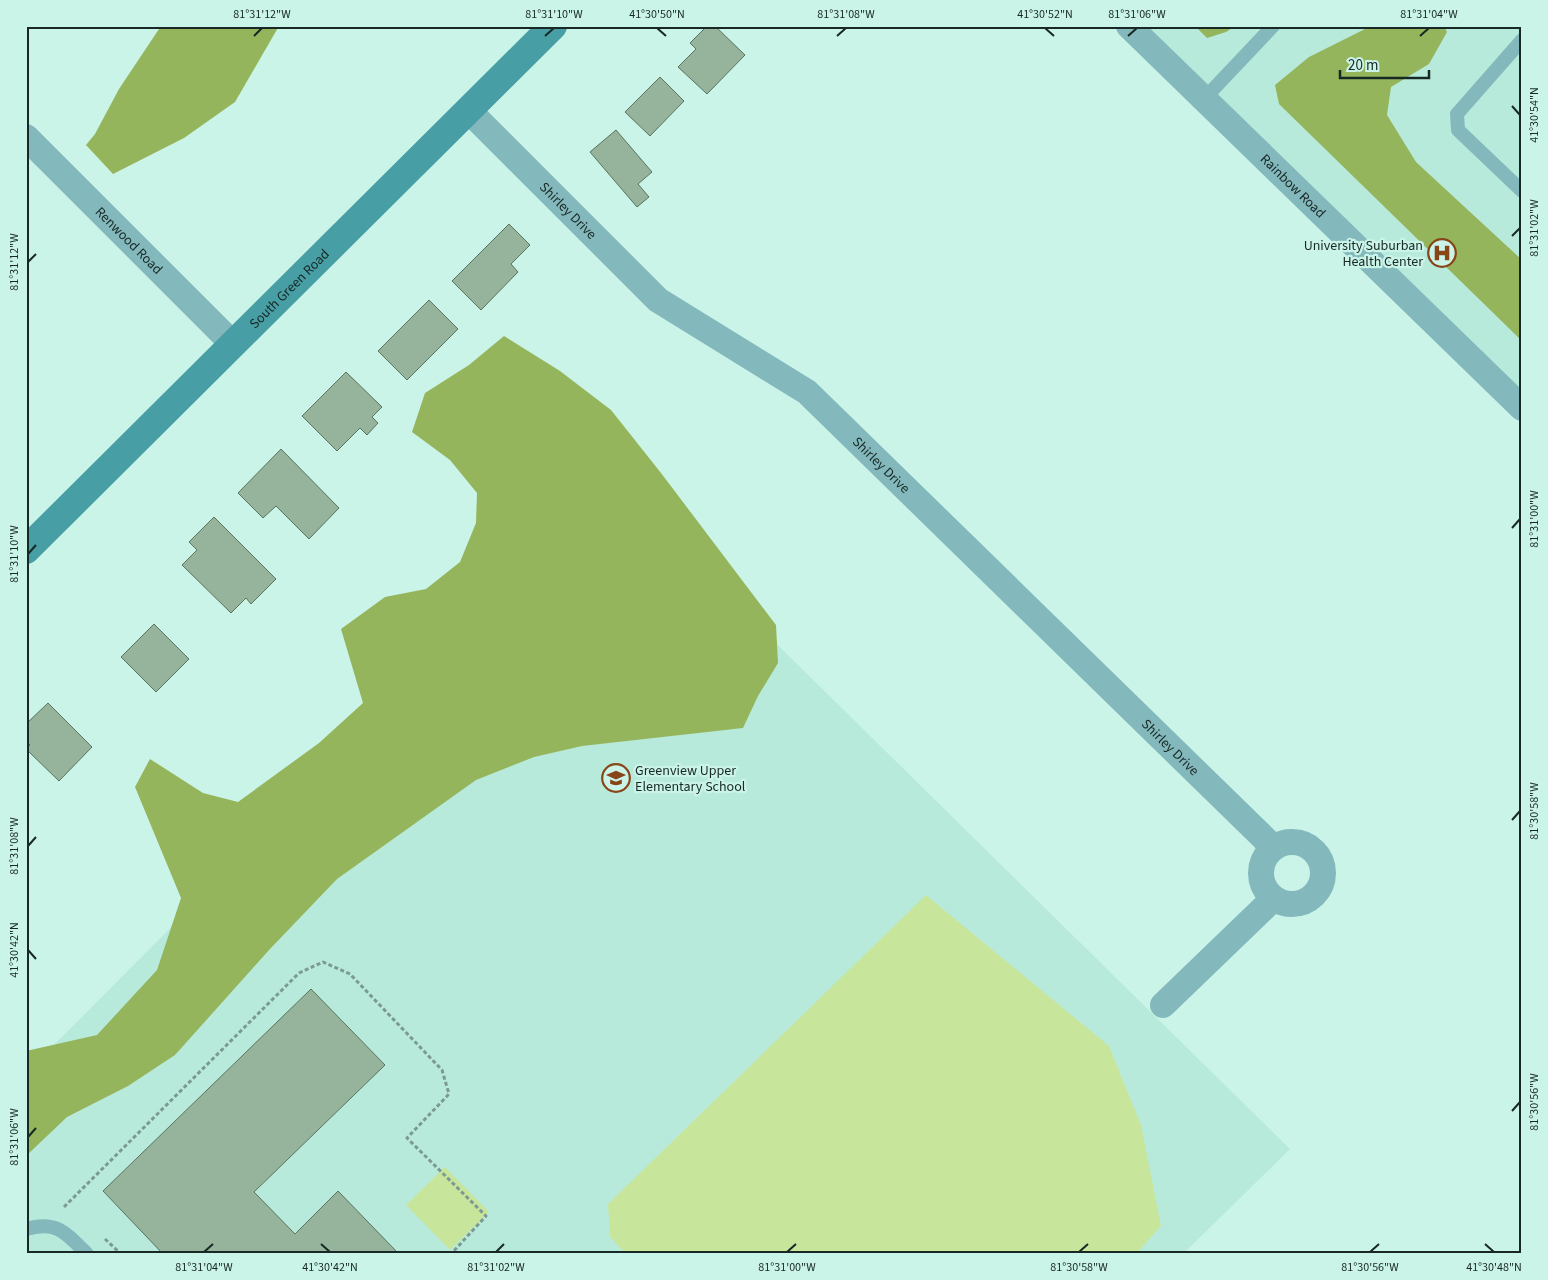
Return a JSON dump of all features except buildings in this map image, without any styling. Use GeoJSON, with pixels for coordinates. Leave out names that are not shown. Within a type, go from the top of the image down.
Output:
{"type":"FeatureCollection","features":[{"type":"Feature","properties":{"kind":"main road","name":"South Green Road"},"geometry":{"type":"LineString","coordinates":[[26,550],[553,26]]}},
{"type":"Feature","properties":{"kind":"street","name":"Rainbow Road"},"geometry":{"type":"LineString","coordinates":[[1129,26],[1522,408]]}},
{"type":"Feature","properties":{"kind":"street","name":"Shirley Drive"},"geometry":{"type":"LineString","coordinates":[[468,110],[658,300],[806,392],[1272,847]]}},
{"type":"Feature","properties":{"kind":"street","name":"Renwood Road"},"geometry":{"type":"LineString","coordinates":[[26,137],[233,344]]}},
{"type":"Feature","properties":{"kind":"street"},"geometry":{"type":"LineString","coordinates":[[1285,842],[1298,842],[1310,848],[1320,858],[1323,871],[1321,884],[1313,896],[1302,903],[1288,904],[1273,899],[1262,885],[1261,864],[1272,847],[1285,842]]}},
{"type":"Feature","properties":{"kind":"street"},"geometry":{"type":"LineString","coordinates":[[1163,1005],[1273,899]]}},
{"type":"Feature","properties":{"kind":"lane"},"geometry":{"type":"LineString","coordinates":[[1204,99],[1273,26]]}},
{"type":"Feature","properties":{"kind":"lane"},"geometry":{"type":"LineString","coordinates":[[1522,40],[1456,114],[1458,130],[1522,192]]}},
{"type":"Feature","properties":{"kind":"lane"},"geometry":{"type":"LineString","coordinates":[[26,1229],[40,1225],[58,1228],[87,1254]]}},
{"type":"Feature","properties":{"kind":"path"},"geometry":{"type":"LineString","coordinates":[[64,1207],[299,973],[323,962],[350,974],[442,1070],[449,1094],[407,1138],[486,1216],[451,1254]]}},
{"type":"Feature","properties":{"kind":"shaded area","name":"University Suburban Health Center"},"geometry":{"type":"Polygon","coordinates":[[[1129,26],[1522,26],[1522,408],[1129,26]]]}},
{"type":"Feature","properties":{"kind":"shaded area","name":"Greenview Upper Elementary School"},"geometry":{"type":"Polygon","coordinates":[[[613,483],[1290,1149],[1183,1254],[26,1254],[26,1073],[613,483]]]}},
{"type":"Feature","properties":{"kind":"green space"},"geometry":{"type":"Polygon","coordinates":[[[161,26],[279,26],[235,102],[184,138],[113,174],[86,145],[95,134],[119,89],[161,26]]]}},
{"type":"Feature","properties":{"kind":"green space"},"geometry":{"type":"Polygon","coordinates":[[[1195,26],[1235,26],[1226,32],[1207,38],[1195,26]]]}},
{"type":"Feature","properties":{"kind":"green space"},"geometry":{"type":"Polygon","coordinates":[[[1371,26],[1444,26],[1447,32],[1429,64],[1391,87],[1387,115],[1416,162],[1522,260],[1522,341],[1279,104],[1275,85],[1309,57],[1371,26]]]}},
{"type":"Feature","properties":{"kind":"green space"},"geometry":{"type":"Polygon","coordinates":[[[504,336],[560,371],[611,410],[776,625],[778,663],[758,696],[743,728],[582,746],[534,757],[476,780],[337,879],[270,949],[175,1055],[128,1086],[67,1117],[26,1156],[26,1051],[97,1035],[157,970],[181,898],[135,787],[150,759],[203,793],[238,802],[319,743],[363,703],[341,629],[385,597],[426,589],[460,562],[476,523],[477,493],[450,460],[412,432],[425,393],[469,365],[504,336]]]}},
{"type":"Feature","properties":{"kind":"green space"},"geometry":{"type":"Polygon","coordinates":[[[926,895],[1109,1046],[1141,1125],[1161,1226],[1136,1254],[626,1254],[610,1237],[608,1204],[926,895]]]}},
{"type":"Feature","properties":{"kind":"green space"},"geometry":{"type":"Polygon","coordinates":[[[445,1167],[489,1212],[450,1250],[406,1205],[445,1167]]]}},
{"type":"Feature","properties":{"kind":"place","name":"University Suburban Health Center"},"geometry":{"type":"Point","coordinates":[1442,253]}},
{"type":"Feature","properties":{"kind":"place","name":"Greenview Upper Elementary School"},"geometry":{"type":"Point","coordinates":[616,778]}}]}
